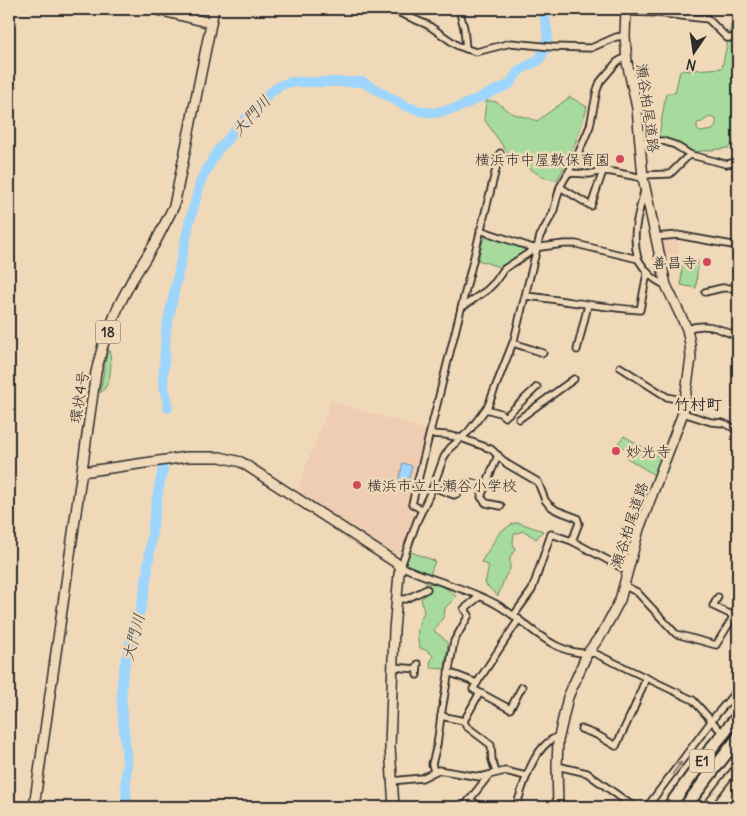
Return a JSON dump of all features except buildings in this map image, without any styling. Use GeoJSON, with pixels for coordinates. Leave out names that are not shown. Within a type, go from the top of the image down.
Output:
{"type":"FeatureCollection","features":[{"type":"Feature","properties":{"kind":"highway","name":"E1"},"geometry":{"type":"LineString","coordinates":[[668,807],[713,746],[738,716]]}},
{"type":"Feature","properties":{"kind":"highway","name":"E1"},"geometry":{"type":"LineString","coordinates":[[685,807],[738,738]]}},
{"type":"Feature","properties":{"kind":"main road"},"geometry":{"type":"LineString","coordinates":[[154,9],[211,23]]}},
{"type":"Feature","properties":{"kind":"main road","name":"環状4号"},"geometry":{"type":"LineString","coordinates":[[34,807],[96,372],[103,345],[119,305],[174,206],[214,9]]}},
{"type":"Feature","properties":{"kind":"main road","name":"瀬谷柏尾道路"},"geometry":{"type":"LineString","coordinates":[[558,807],[556,766],[559,736],[568,697],[587,654],[612,616],[624,586],[639,529],[683,413],[691,358],[686,329],[666,285],[644,180],[637,108],[627,56],[625,36],[626,10]]}},
{"type":"Feature","properties":{"kind":"main road"},"geometry":{"type":"LineString","coordinates":[[82,472],[186,456],[220,457],[241,462],[401,566],[396,599],[390,747],[394,807]]}},
{"type":"Feature","properties":{"kind":"street"},"geometry":{"type":"LineString","coordinates":[[390,9],[428,25],[458,46],[476,52],[511,43],[546,47],[591,48],[616,37],[625,36]]}},
{"type":"Feature","properties":{"kind":"street"},"geometry":{"type":"LineString","coordinates":[[459,9],[464,28],[466,49]]}},
{"type":"Feature","properties":{"kind":"street"},"geometry":{"type":"LineString","coordinates":[[626,10],[708,19],[727,38],[732,38],[738,34]]}},
{"type":"Feature","properties":{"kind":"street"},"geometry":{"type":"LineString","coordinates":[[627,56],[616,62],[596,90],[590,126],[569,173],[560,187],[553,213],[540,236],[513,343],[486,409],[469,431],[444,456],[401,566],[493,602],[514,615],[556,647],[587,654],[594,653],[693,700],[718,728]]}},
{"type":"Feature","properties":{"kind":"street"},"geometry":{"type":"LineString","coordinates":[[641,143],[663,142],[675,145],[691,156],[726,164],[738,162]]}},
{"type":"Feature","properties":{"kind":"street"},"geometry":{"type":"LineString","coordinates":[[422,510],[412,504],[500,153]]}},
{"type":"Feature","properties":{"kind":"street"},"geometry":{"type":"LineString","coordinates":[[569,173],[613,172],[644,180],[670,174],[686,158],[691,156]]}},
{"type":"Feature","properties":{"kind":"street"},"geometry":{"type":"LineString","coordinates":[[560,187],[591,206],[602,171]]}},
{"type":"Feature","properties":{"kind":"street"},"geometry":{"type":"LineString","coordinates":[[644,180],[634,233],[634,244],[638,259],[647,273],[660,283],[666,285]]}},
{"type":"Feature","properties":{"kind":"street"},"geometry":{"type":"LineString","coordinates":[[480,230],[536,249]]}},
{"type":"Feature","properties":{"kind":"street"},"geometry":{"type":"LineString","coordinates":[[655,237],[676,235],[738,246]]}},
{"type":"Feature","properties":{"kind":"street"},"geometry":{"type":"LineString","coordinates":[[461,308],[487,290],[504,269],[532,250],[564,244],[576,244],[638,259]]}},
{"type":"Feature","properties":{"kind":"street"},"geometry":{"type":"LineString","coordinates":[[526,296],[640,310],[647,273]]}},
{"type":"Feature","properties":{"kind":"street"},"geometry":{"type":"LineString","coordinates":[[705,292],[722,288],[738,288]]}},
{"type":"Feature","properties":{"kind":"street"},"geometry":{"type":"LineString","coordinates":[[577,350],[588,305]]}},
{"type":"Feature","properties":{"kind":"street"},"geometry":{"type":"LineString","coordinates":[[686,329],[702,325],[717,327],[736,336],[738,335]]}},
{"type":"Feature","properties":{"kind":"street"},"geometry":{"type":"LineString","coordinates":[[513,343],[543,353]]}},
{"type":"Feature","properties":{"kind":"street"},"geometry":{"type":"LineString","coordinates":[[620,367],[666,397],[685,401]]}},
{"type":"Feature","properties":{"kind":"street"},"geometry":{"type":"LineString","coordinates":[[519,419],[574,379]]}},
{"type":"Feature","properties":{"kind":"street"},"geometry":{"type":"LineString","coordinates":[[486,409],[500,413],[505,417],[537,387]]}},
{"type":"Feature","properties":{"kind":"street"},"geometry":{"type":"LineString","coordinates":[[683,413],[711,422],[723,423],[738,430]]}},
{"type":"Feature","properties":{"kind":"street"},"geometry":{"type":"LineString","coordinates":[[430,434],[446,434],[491,449],[507,464],[538,482],[549,505],[556,510],[577,518],[579,523],[572,541]]}},
{"type":"Feature","properties":{"kind":"street"},"geometry":{"type":"LineString","coordinates":[[498,455],[481,497],[486,503],[500,507]]}},
{"type":"Feature","properties":{"kind":"street"},"geometry":{"type":"LineString","coordinates":[[433,487],[454,495],[458,494],[465,484],[474,482],[485,487]]}},
{"type":"Feature","properties":{"kind":"street"},"geometry":{"type":"LineString","coordinates":[[514,615],[536,582],[551,534],[572,541],[628,571]]}},
{"type":"Feature","properties":{"kind":"street"},"geometry":{"type":"LineString","coordinates":[[624,586],[637,592],[676,634],[716,645],[732,619],[732,615],[714,606],[718,597]]}},
{"type":"Feature","properties":{"kind":"street"},"geometry":{"type":"LineString","coordinates":[[396,599],[406,599],[428,589]]}},
{"type":"Feature","properties":{"kind":"street"},"geometry":{"type":"LineString","coordinates":[[434,771],[432,764],[437,746],[454,641],[469,615],[464,609],[479,597]]}},
{"type":"Feature","properties":{"kind":"street"},"geometry":{"type":"LineString","coordinates":[[519,619],[473,689],[479,694],[510,709],[522,687]]}},
{"type":"Feature","properties":{"kind":"street"},"geometry":{"type":"LineString","coordinates":[[393,667],[417,669]]}},
{"type":"Feature","properties":{"kind":"street"},"geometry":{"type":"LineString","coordinates":[[448,672],[477,683]]}},
{"type":"Feature","properties":{"kind":"street"},"geometry":{"type":"LineString","coordinates":[[581,729],[597,735],[616,746],[622,726],[646,678]]}},
{"type":"Feature","properties":{"kind":"street"},"geometry":{"type":"LineString","coordinates":[[648,807],[716,715],[738,689]]}},
{"type":"Feature","properties":{"kind":"street"},"geometry":{"type":"LineString","coordinates":[[464,721],[479,694]]}},
{"type":"Feature","properties":{"kind":"street"},"geometry":{"type":"LineString","coordinates":[[441,716],[464,721]]}},
{"type":"Feature","properties":{"kind":"street"},"geometry":{"type":"LineString","coordinates":[[464,721],[466,726],[491,745],[492,760],[496,772]]}},
{"type":"Feature","properties":{"kind":"street"},"geometry":{"type":"LineString","coordinates":[[516,807],[526,776],[542,747],[548,741],[559,736]]}},
{"type":"Feature","properties":{"kind":"street"},"geometry":{"type":"LineString","coordinates":[[705,807],[738,765]]}},
{"type":"Feature","properties":{"kind":"street"},"geometry":{"type":"LineString","coordinates":[[556,766],[587,773],[634,807]]}},
{"type":"Feature","properties":{"kind":"street"},"geometry":{"type":"LineString","coordinates":[[391,781],[422,778],[438,770],[480,777],[505,771],[526,776]]}},
{"type":"Feature","properties":{"kind":"street"},"geometry":{"type":"LineString","coordinates":[[464,807],[489,775]]}},
{"type":"Feature","properties":{"kind":"street"},"geometry":{"type":"LineString","coordinates":[[469,800],[483,807]]}},
{"type":"Feature","properties":{"kind":"shaded area"},"geometry":{"type":"Polygon","coordinates":[[[677,238],[680,271],[667,271],[661,239],[677,238]]]}},
{"type":"Feature","properties":{"kind":"shaded area","name":"横浜市立上瀬谷小学校"},"geometry":{"type":"Polygon","coordinates":[[[331,401],[430,431],[409,508],[415,517],[402,553],[395,557],[296,492],[331,401]]]}},
{"type":"Feature","properties":{"kind":"green space"},"geometry":{"type":"Polygon","coordinates":[[[738,21],[738,137],[729,148],[693,152],[659,136],[666,93],[675,93],[680,71],[722,68],[731,25],[738,21]],[[709,117],[697,123],[697,129],[700,132],[713,130],[716,125],[716,119],[709,117]]]}},
{"type":"Feature","properties":{"kind":"green space"},"geometry":{"type":"Polygon","coordinates":[[[570,97],[587,107],[575,144],[557,180],[542,177],[507,152],[484,119],[486,101],[498,103],[512,113],[537,121],[570,97]]]}},
{"type":"Feature","properties":{"kind":"green space"},"geometry":{"type":"Polygon","coordinates":[[[484,237],[530,249],[502,268],[478,260],[484,237]]]}},
{"type":"Feature","properties":{"kind":"green space"},"geometry":{"type":"Polygon","coordinates":[[[682,259],[698,261],[696,288],[681,285],[682,259]]]}},
{"type":"Feature","properties":{"kind":"green space"},"geometry":{"type":"Polygon","coordinates":[[[108,347],[111,358],[109,378],[100,393],[108,347]]]}},
{"type":"Feature","properties":{"kind":"green space"},"geometry":{"type":"Polygon","coordinates":[[[624,436],[663,459],[656,476],[627,458],[630,453],[618,443],[624,436]]]}},
{"type":"Feature","properties":{"kind":"green space"},"geometry":{"type":"Polygon","coordinates":[[[514,523],[520,523],[543,531],[536,539],[524,531],[514,534],[513,543],[515,550],[510,557],[510,569],[498,596],[485,584],[489,566],[481,562],[500,532],[514,523]]]}},
{"type":"Feature","properties":{"kind":"green space"},"geometry":{"type":"Polygon","coordinates":[[[411,552],[435,561],[430,574],[407,565],[406,562],[411,552]]]}},
{"type":"Feature","properties":{"kind":"green space"},"geometry":{"type":"Polygon","coordinates":[[[425,583],[442,587],[456,597],[445,608],[444,616],[434,631],[448,644],[445,669],[431,668],[430,663],[433,656],[428,651],[420,648],[418,643],[418,629],[424,612],[421,599],[429,590],[425,583]]]}},
{"type":"Feature","properties":{"kind":"water"},"geometry":{"type":"Polygon","coordinates":[[[403,463],[412,466],[407,485],[398,482],[403,463]]]}},
{"type":"Feature","properties":{"kind":"waterway","name":"大門川"},"geometry":{"type":"LineString","coordinates":[[168,408],[163,383],[166,330],[189,224],[201,180],[218,150],[248,116],[270,93],[281,85],[291,82],[363,82],[405,106],[421,111],[434,113],[457,108],[510,84],[516,74],[523,68],[539,60],[544,51],[548,35],[543,9]]}},
{"type":"Feature","properties":{"kind":"waterway","name":"大門川"},"geometry":{"type":"LineString","coordinates":[[128,807],[126,787],[127,762],[122,707],[123,674],[145,589],[154,514],[163,469]]}},
{"type":"Feature","properties":{"kind":"place","name":"横浜市中屋敷保育園"},"geometry":{"type":"Point","coordinates":[620,159]}},
{"type":"Feature","properties":{"kind":"place","name":"善昌寺"},"geometry":{"type":"Point","coordinates":[707,262]}},
{"type":"Feature","properties":{"kind":"place","name":"妙光寺"},"geometry":{"type":"Point","coordinates":[616,451]}},
{"type":"Feature","properties":{"kind":"place","name":"横浜市立上瀬谷小学校"},"geometry":{"type":"Point","coordinates":[357,485]}},
{"type":"Feature","properties":{"kind":"district","name":"竹村町"},"geometry":{"type":"Point","coordinates":[698,404]}}]}
